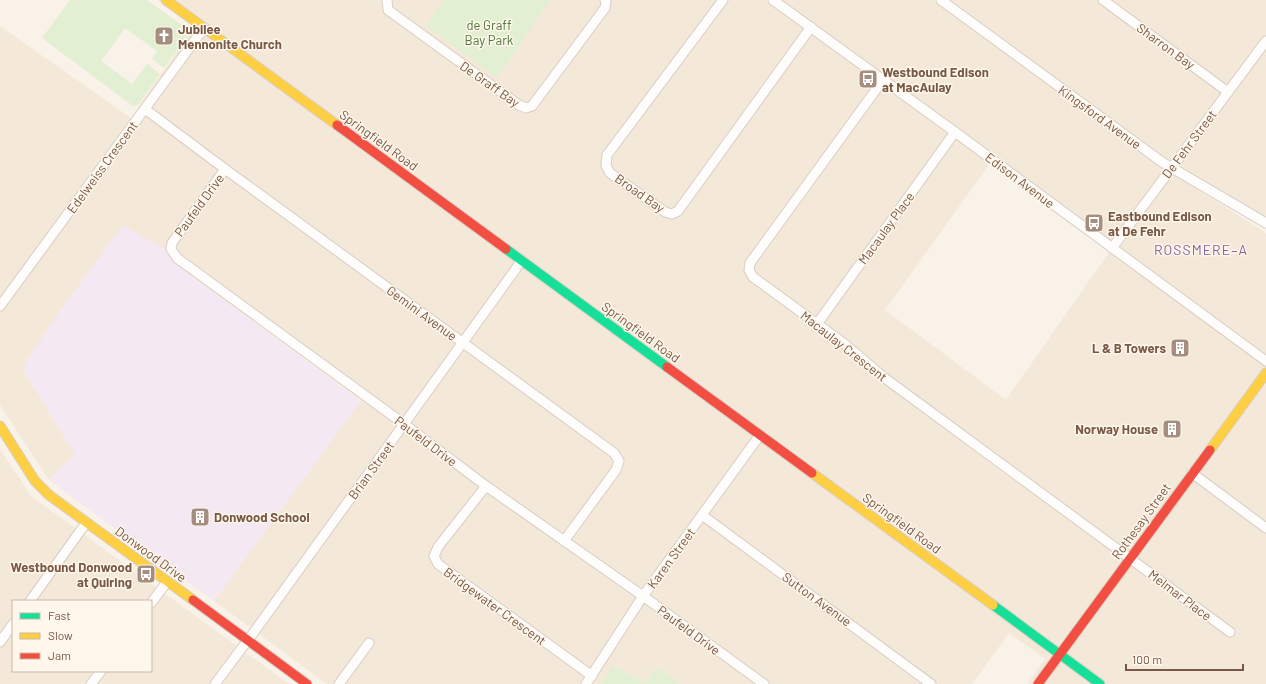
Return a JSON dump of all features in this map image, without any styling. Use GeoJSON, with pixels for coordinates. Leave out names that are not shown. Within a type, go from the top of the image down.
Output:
{"type":"FeatureCollection","features":[{"type":"Feature","properties":{"kind":"street","name":"Springfield Road"},"geometry":{"type":"LineString","coordinates":[[166,0],[1100,684]]}},
{"type":"Feature","properties":{"kind":"street","name":"De Graff Bay"},"geometry":{"type":"LineString","coordinates":[[387,2],[388,10],[519,105],[526,108],[532,106],[604,8],[606,2],[605,0]]}},
{"type":"Feature","properties":{"kind":"street","name":"Broad Bay"},"geometry":{"type":"LineString","coordinates":[[723,0],[607,155],[606,166],[610,172],[665,212],[672,214],[678,212],[811,27]]}},
{"type":"Feature","properties":{"kind":"street","name":"Edison Avenue"},"geometry":{"type":"LineString","coordinates":[[774,0],[1266,360]]}},
{"type":"Feature","properties":{"kind":"street","name":"Kingsford Avenue"},"geometry":{"type":"LineString","coordinates":[[941,0],[1171,167],[1266,223]]}},
{"type":"Feature","properties":{"kind":"street","name":"Sharron Bay"},"geometry":{"type":"LineString","coordinates":[[1103,0],[1228,92]]}},
{"type":"Feature","properties":{"kind":"street","name":"Edelweiss Crescent"},"geometry":{"type":"LineString","coordinates":[[0,306],[204,28]]}},
{"type":"Feature","properties":{"kind":"street","name":"De Fehr Street"},"geometry":{"type":"LineString","coordinates":[[1112,248],[1266,41]]}},
{"type":"Feature","properties":{"kind":"street","name":"Macaulay Crescent"},"geometry":{"type":"LineString","coordinates":[[883,80],[750,264],[749,270],[753,277],[846,345],[882,376],[1130,558]]}},
{"type":"Feature","properties":{"kind":"street","name":"Gemini Avenue"},"geometry":{"type":"LineString","coordinates":[[145,109],[614,453],[619,461],[616,470],[564,542]]}},
{"type":"Feature","properties":{"kind":"street","name":"Macaulay Place"},"geometry":{"type":"LineString","coordinates":[[817,324],[955,132]]}},
{"type":"Feature","properties":{"kind":"street","name":"Paufeld Drive"},"geometry":{"type":"LineString","coordinates":[[225,169],[174,239],[171,249],[174,255],[486,486],[643,596],[764,684]]}},
{"type":"Feature","properties":{"kind":"street","name":"Brian Street"},"geometry":{"type":"LineString","coordinates":[[215,684],[248,641],[515,270],[520,260]]}},
{"type":"Feature","properties":{"kind":"street","name":"Rothesay Street"},"geometry":{"type":"LineString","coordinates":[[1038,684],[1266,372]]}},
{"type":"Feature","properties":{"kind":"street","name":"Donwood Drive"},"geometry":{"type":"LineString","coordinates":[[0,426],[35,481],[42,488],[86,523],[307,684]]}},
{"type":"Feature","properties":{"kind":"street","name":"Karen Street"},"geometry":{"type":"LineString","coordinates":[[589,680],[643,596],[760,435]]}},
{"type":"Feature","properties":{"kind":"street"},"geometry":{"type":"LineString","coordinates":[[1192,473],[1266,528]]}},
{"type":"Feature","properties":{"kind":"street","name":"Bridgewater Crescent"},"geometry":{"type":"LineString","coordinates":[[486,486],[438,548],[434,556],[438,564],[589,680]]}},
{"type":"Feature","properties":{"kind":"street","name":"Sutton Avenue"},"geometry":{"type":"LineString","coordinates":[[702,515],[931,684]]}},
{"type":"Feature","properties":{"kind":"street"},"geometry":{"type":"LineString","coordinates":[[31,600],[86,523]]}},
{"type":"Feature","properties":{"kind":"street","name":"Melmar Place"},"geometry":{"type":"LineString","coordinates":[[1130,558],[1230,632]]}},
{"type":"Feature","properties":{"kind":"street"},"geometry":{"type":"LineString","coordinates":[[152,602],[167,582]]}},
{"type":"Feature","properties":{"kind":"street"},"geometry":{"type":"LineString","coordinates":[[0,642],[12,625]]}},
{"type":"Feature","properties":{"kind":"street"},"geometry":{"type":"LineString","coordinates":[[339,684],[369,643]]}},
{"type":"Feature","properties":{"kind":"street"},"geometry":{"type":"LineString","coordinates":[[91,684],[100,672]]}},
{"type":"Feature","properties":{"kind":"shaded area"},"geometry":{"type":"Polygon","coordinates":[[[157,0],[1266,0],[1266,228],[1188,183],[1266,233],[1266,684],[1027,684],[1045,659],[1009,633],[972,684],[680,684],[657,667],[644,683],[614,664],[601,684],[327,684],[214,601],[361,400],[171,261],[166,250],[23,366],[24,371],[75,455],[49,480],[0,405],[0,26],[131,118],[194,26],[157,0]],[[993,159],[885,310],[1006,400],[1112,248],[993,159]]]}},
{"type":"Feature","properties":{"kind":"shaded area"},"geometry":{"type":"Polygon","coordinates":[[[123,225],[166,250],[171,261],[361,401],[214,601],[49,480],[75,455],[24,371],[23,366],[59,312],[123,225]]]}},
{"type":"Feature","properties":{"kind":"shaded area"},"geometry":{"type":"Polygon","coordinates":[[[0,449],[31,496],[289,684],[0,684],[0,449]]]}},
{"type":"Feature","properties":{"kind":"green space"},"geometry":{"type":"Polygon","coordinates":[[[70,0],[147,0],[190,31],[164,68],[152,59],[157,51],[125,28],[101,61],[132,84],[147,64],[160,74],[138,105],[133,106],[42,38],[70,0]]]}},
{"type":"Feature","properties":{"kind":"green space","name":"de Graff Bay Park"},"geometry":{"type":"Polygon","coordinates":[[[444,0],[550,0],[497,78],[426,25],[444,0]]]}},
{"type":"Feature","properties":{"kind":"green space"},"geometry":{"type":"Polygon","coordinates":[[[613,664],[644,683],[657,667],[680,684],[601,684],[613,664]]]}},
{"type":"Feature","properties":{"kind":"traffic: fast"},"geometry":{"type":"LineString","coordinates":[[506,249],[667,367]]}},
{"type":"Feature","properties":{"kind":"traffic: fast"},"geometry":{"type":"LineString","coordinates":[[993,605],[1100,684]]}},
{"type":"Feature","properties":{"kind":"traffic: slow"},"geometry":{"type":"LineString","coordinates":[[166,0],[337,125]]}},
{"type":"Feature","properties":{"kind":"traffic: slow"},"geometry":{"type":"LineString","coordinates":[[1210,450],[1266,373]]}},
{"type":"Feature","properties":{"kind":"traffic: slow"},"geometry":{"type":"LineString","coordinates":[[0,426],[35,481],[49,495],[193,600]]}},
{"type":"Feature","properties":{"kind":"traffic: slow"},"geometry":{"type":"LineString","coordinates":[[812,473],[993,605]]}},
{"type":"Feature","properties":{"kind":"traffic: jam"},"geometry":{"type":"LineString","coordinates":[[337,125],[506,249]]}},
{"type":"Feature","properties":{"kind":"traffic: jam"},"geometry":{"type":"LineString","coordinates":[[667,367],[812,473]]}},
{"type":"Feature","properties":{"kind":"traffic: jam"},"geometry":{"type":"LineString","coordinates":[[1038,684],[1210,450]]}},
{"type":"Feature","properties":{"kind":"traffic: jam"},"geometry":{"type":"LineString","coordinates":[[193,600],[307,684]]}},
{"type":"Feature","properties":{"kind":"place","name":"Jubilee Mennonite Church"},"geometry":{"type":"Point","coordinates":[164,36]}},
{"type":"Feature","properties":{"kind":"place","name":"Westbound Edison at MacAulay"},"geometry":{"type":"Point","coordinates":[868,79]}},
{"type":"Feature","properties":{"kind":"place","name":"Eastbound Edison at De Fehr"},"geometry":{"type":"Point","coordinates":[1094,223]}},
{"type":"Feature","properties":{"kind":"place","name":"L & B Towers"},"geometry":{"type":"Point","coordinates":[1180,348]}},
{"type":"Feature","properties":{"kind":"place","name":"Norway House"},"geometry":{"type":"Point","coordinates":[1172,429]}},
{"type":"Feature","properties":{"kind":"place","name":"Donwood School"},"geometry":{"type":"Point","coordinates":[200,517]}},
{"type":"Feature","properties":{"kind":"place","name":"Westbound Donwood at Quiring"},"geometry":{"type":"Point","coordinates":[146,574]}},
{"type":"Feature","properties":{"kind":"district","name":"ROSSMERE–A"},"geometry":{"type":"Point","coordinates":[1201,250]}}]}
